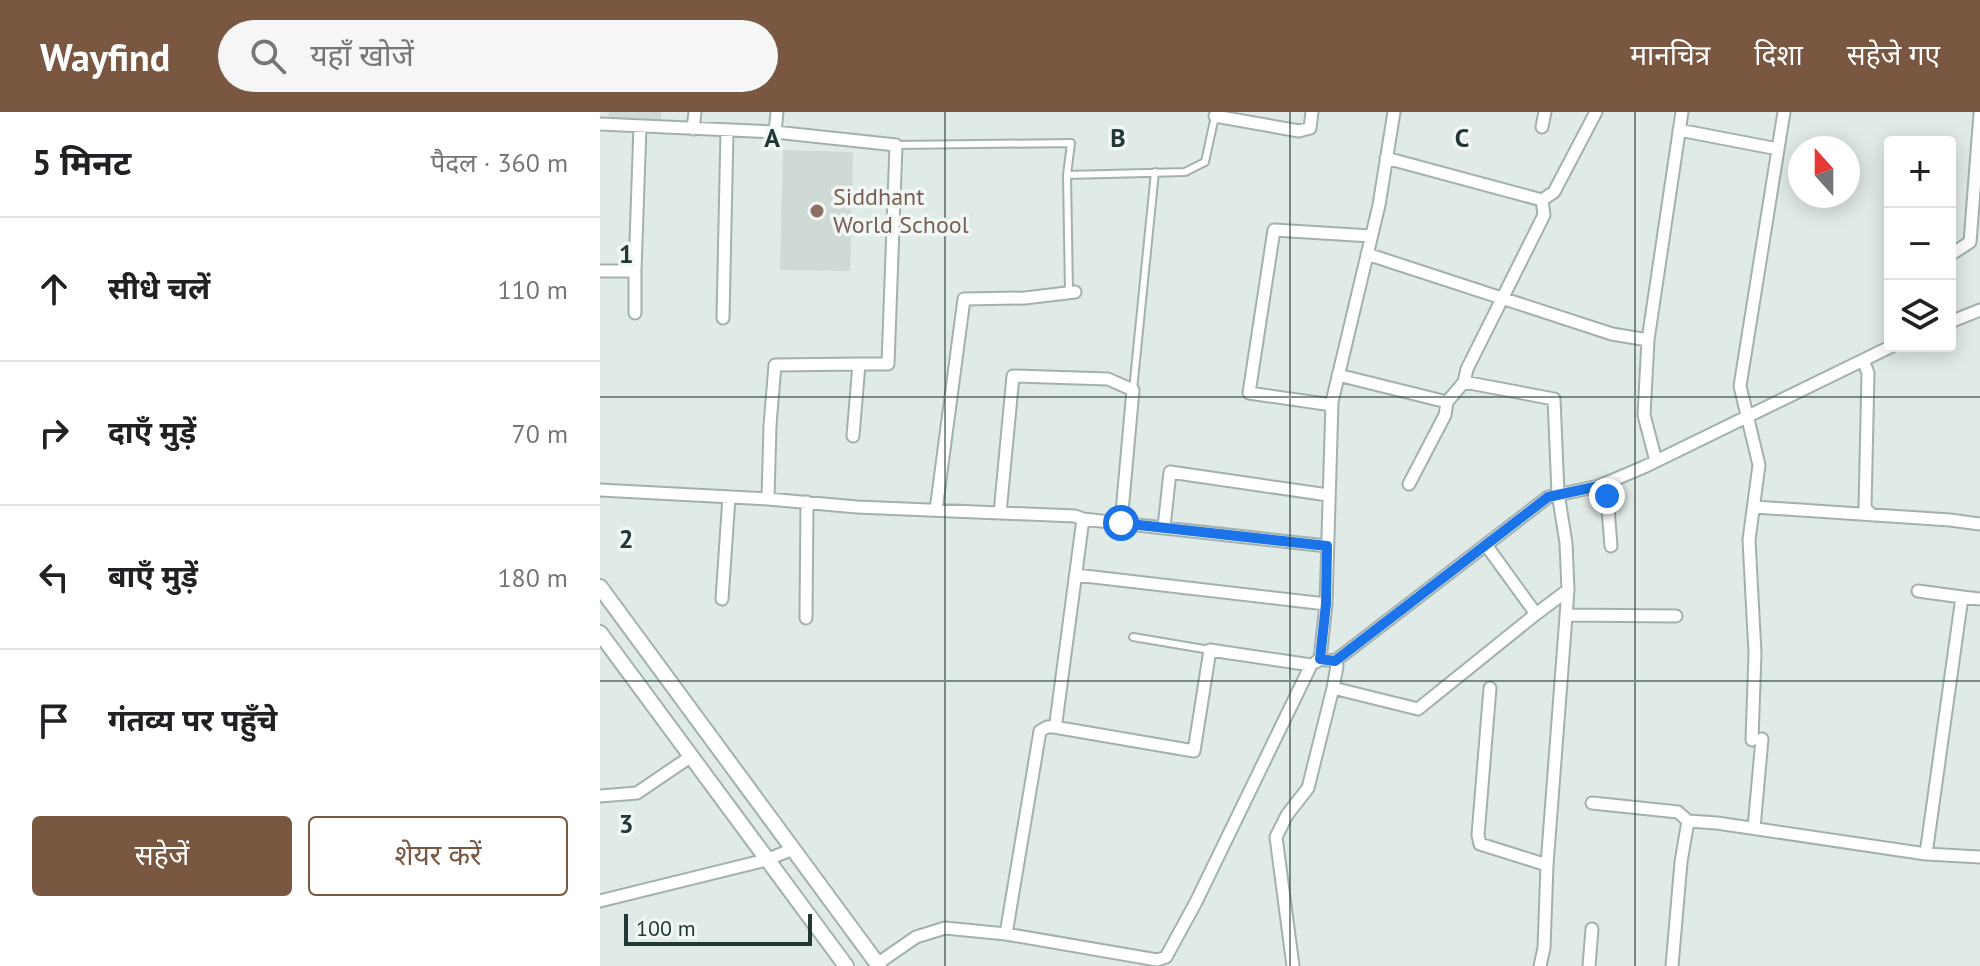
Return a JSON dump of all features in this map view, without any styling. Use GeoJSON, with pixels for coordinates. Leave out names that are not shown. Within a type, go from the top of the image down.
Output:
{"type":"FeatureCollection","features":[{"type":"Feature","properties":{"kind":"street"},"geometry":{"type":"LineString","coordinates":[[693,129],[695,112]]}},
{"type":"Feature","properties":{"kind":"street"},"geometry":{"type":"LineString","coordinates":[[775,132],[777,112]]}},
{"type":"Feature","properties":{"kind":"street"},"geometry":{"type":"LineString","coordinates":[[1215,114],[1299,131],[1310,128],[1312,112]]}},
{"type":"Feature","properties":{"kind":"street"},"geometry":{"type":"LineString","coordinates":[[600,587],[878,965],[931,930],[962,928],[1164,962],[1316,662],[1326,604],[1332,405],[1371,236],[1394,112]]}},
{"type":"Feature","properties":{"kind":"street"},"geometry":{"type":"LineString","coordinates":[[1542,127],[1545,112]]}},
{"type":"Feature","properties":{"kind":"street"},"geometry":{"type":"LineString","coordinates":[[1386,158],[1542,200],[1554,192],[1596,112]]}},
{"type":"Feature","properties":{"kind":"street"},"geometry":{"type":"LineString","coordinates":[[1656,461],[1644,415],[1648,340],[1682,112]]}},
{"type":"Feature","properties":{"kind":"street"},"geometry":{"type":"LineString","coordinates":[[1754,828],[1757,739],[1749,540],[1759,465],[1740,386],[1784,112]]}},
{"type":"Feature","properties":{"kind":"street"},"geometry":{"type":"LineString","coordinates":[[1956,251],[1970,242],[1980,114]]}},
{"type":"Feature","properties":{"kind":"street"},"geometry":{"type":"LineString","coordinates":[[600,124],[775,132],[896,145],[888,364],[775,365],[768,499]]}},
{"type":"Feature","properties":{"kind":"street"},"geometry":{"type":"LineString","coordinates":[[635,313],[640,126]]}},
{"type":"Feature","properties":{"kind":"street"},"geometry":{"type":"LineString","coordinates":[[1679,130],[1778,149]]}},
{"type":"Feature","properties":{"kind":"street"},"geometry":{"type":"LineString","coordinates":[[723,318],[727,131]]}},
{"type":"Feature","properties":{"kind":"street"},"geometry":{"type":"LineString","coordinates":[[1409,484],[1445,415],[1447,402],[1464,382],[1467,369],[1544,215],[1542,200]]}},
{"type":"Feature","properties":{"kind":"street"},"geometry":{"type":"LineString","coordinates":[[1332,405],[1249,393],[1274,230],[1371,236]]}},
{"type":"Feature","properties":{"kind":"street"},"geometry":{"type":"LineString","coordinates":[[1367,254],[1612,334],[1648,340]]}},
{"type":"Feature","properties":{"kind":"street"},"geometry":{"type":"LineString","coordinates":[[600,271],[635,271]]}},
{"type":"Feature","properties":{"kind":"street"},"geometry":{"type":"LineString","coordinates":[[936,510],[964,299],[1072,293]]}},
{"type":"Feature","properties":{"kind":"street"},"geometry":{"type":"LineString","coordinates":[[1956,320],[1980,310]]}},
{"type":"Feature","properties":{"kind":"street"},"geometry":{"type":"LineString","coordinates":[[1006,934],[1040,731],[1054,727],[1194,751],[1210,650],[1316,662],[1335,661],[1548,497],[1599,486],[1884,350]]}},
{"type":"Feature","properties":{"kind":"street"},"geometry":{"type":"LineString","coordinates":[[1863,360],[1868,373],[1865,508],[1872,515]]}},
{"type":"Feature","properties":{"kind":"street"},"geometry":{"type":"LineString","coordinates":[[853,436],[859,364]]}},
{"type":"Feature","properties":{"kind":"street"},"geometry":{"type":"LineString","coordinates":[[1338,375],[1447,402]]}},
{"type":"Feature","properties":{"kind":"street"},"geometry":{"type":"LineString","coordinates":[[1000,513],[1013,376],[1108,379],[1133,390],[1121,523]]}},
{"type":"Feature","properties":{"kind":"street"},"geometry":{"type":"LineString","coordinates":[[1464,382],[1554,399],[1558,493],[1566,543],[1568,590],[1547,865],[1544,948],[1540,966]]}},
{"type":"Feature","properties":{"kind":"street"},"geometry":{"type":"LineString","coordinates":[[1164,527],[1170,472],[1328,495]]}},
{"type":"Feature","properties":{"kind":"street"},"geometry":{"type":"LineString","coordinates":[[1599,486],[1607,496],[1611,546]]}},
{"type":"Feature","properties":{"kind":"street"},"geometry":{"type":"LineString","coordinates":[[600,490],[1075,516],[1327,546]]}},
{"type":"Feature","properties":{"kind":"street"},"geometry":{"type":"LineString","coordinates":[[722,599],[729,497]]}},
{"type":"Feature","properties":{"kind":"street"},"geometry":{"type":"LineString","coordinates":[[806,618],[807,502]]}},
{"type":"Feature","properties":{"kind":"street"},"geometry":{"type":"LineString","coordinates":[[1754,507],[1980,524]]}},
{"type":"Feature","properties":{"kind":"street"},"geometry":{"type":"LineString","coordinates":[[1054,727],[1083,519]]}},
{"type":"Feature","properties":{"kind":"street"},"geometry":{"type":"LineString","coordinates":[[1486,545],[1536,614]]}},
{"type":"Feature","properties":{"kind":"street"},"geometry":{"type":"LineString","coordinates":[[1076,575],[1326,604]]}},
{"type":"Feature","properties":{"kind":"street"},"geometry":{"type":"LineString","coordinates":[[1333,688],[1418,709],[1568,590]]}},
{"type":"Feature","properties":{"kind":"street"},"geometry":{"type":"LineString","coordinates":[[1918,591],[1980,599]]}},
{"type":"Feature","properties":{"kind":"street"},"geometry":{"type":"LineString","coordinates":[[1926,854],[1962,597]]}},
{"type":"Feature","properties":{"kind":"street"},"geometry":{"type":"LineString","coordinates":[[1567,615],[1676,616]]}},
{"type":"Feature","properties":{"kind":"street"},"geometry":{"type":"LineString","coordinates":[[600,633],[846,966]]}},
{"type":"Feature","properties":{"kind":"street"},"geometry":{"type":"LineString","coordinates":[[1293,966],[1276,837],[1287,815],[1308,788],[1333,688],[1335,661]]}},
{"type":"Feature","properties":{"kind":"street"},"geometry":{"type":"LineString","coordinates":[[1490,688],[1478,835],[1480,844],[1547,865]]}},
{"type":"Feature","properties":{"kind":"street"},"geometry":{"type":"LineString","coordinates":[[600,796],[637,793],[690,757]]}},
{"type":"Feature","properties":{"kind":"street"},"geometry":{"type":"LineString","coordinates":[[1592,803],[1678,812],[1688,821],[1926,854],[1980,857]]}},
{"type":"Feature","properties":{"kind":"street"},"geometry":{"type":"LineString","coordinates":[[1672,966],[1681,862],[1688,821]]}},
{"type":"Feature","properties":{"kind":"street"},"geometry":{"type":"LineString","coordinates":[[600,901],[766,860],[793,849]]}},
{"type":"Feature","properties":{"kind":"street"},"geometry":{"type":"LineString","coordinates":[[1589,966],[1592,929]]}},
{"type":"Feature","properties":{"kind":"lane"},"geometry":{"type":"LineString","coordinates":[[1067,175],[1185,172],[1205,162],[1215,114]]}},
{"type":"Feature","properties":{"kind":"lane"},"geometry":{"type":"LineString","coordinates":[[896,145],[1071,143],[1067,175],[1072,293]]}},
{"type":"Feature","properties":{"kind":"lane"},"geometry":{"type":"LineString","coordinates":[[1133,390],[1155,172]]}},
{"type":"Feature","properties":{"kind":"lane"},"geometry":{"type":"LineString","coordinates":[[1133,637],[1210,650]]}},
{"type":"Feature","properties":{"kind":"shaded area"},"geometry":{"type":"Polygon","coordinates":[[[609,112],[661,112],[660,123],[608,120],[609,112]]]}},
{"type":"Feature","properties":{"kind":"shaded area","name":"Siddhant World School"},"geometry":{"type":"Polygon","coordinates":[[[783,150],[853,152],[850,271],[780,270],[783,150]]]}},
{"type":"Feature","properties":{"kind":"place","name":"Siddhant World School"},"geometry":{"type":"Point","coordinates":[817,211]}},
{"type":"Feature","properties":{"kind":"route"},"geometry":{"type":"LineString","coordinates":[[1121,523],[1327,546],[1326,604],[1320,659],[1335,661],[1548,497],[1599,486],[1607,496]]}}]}
